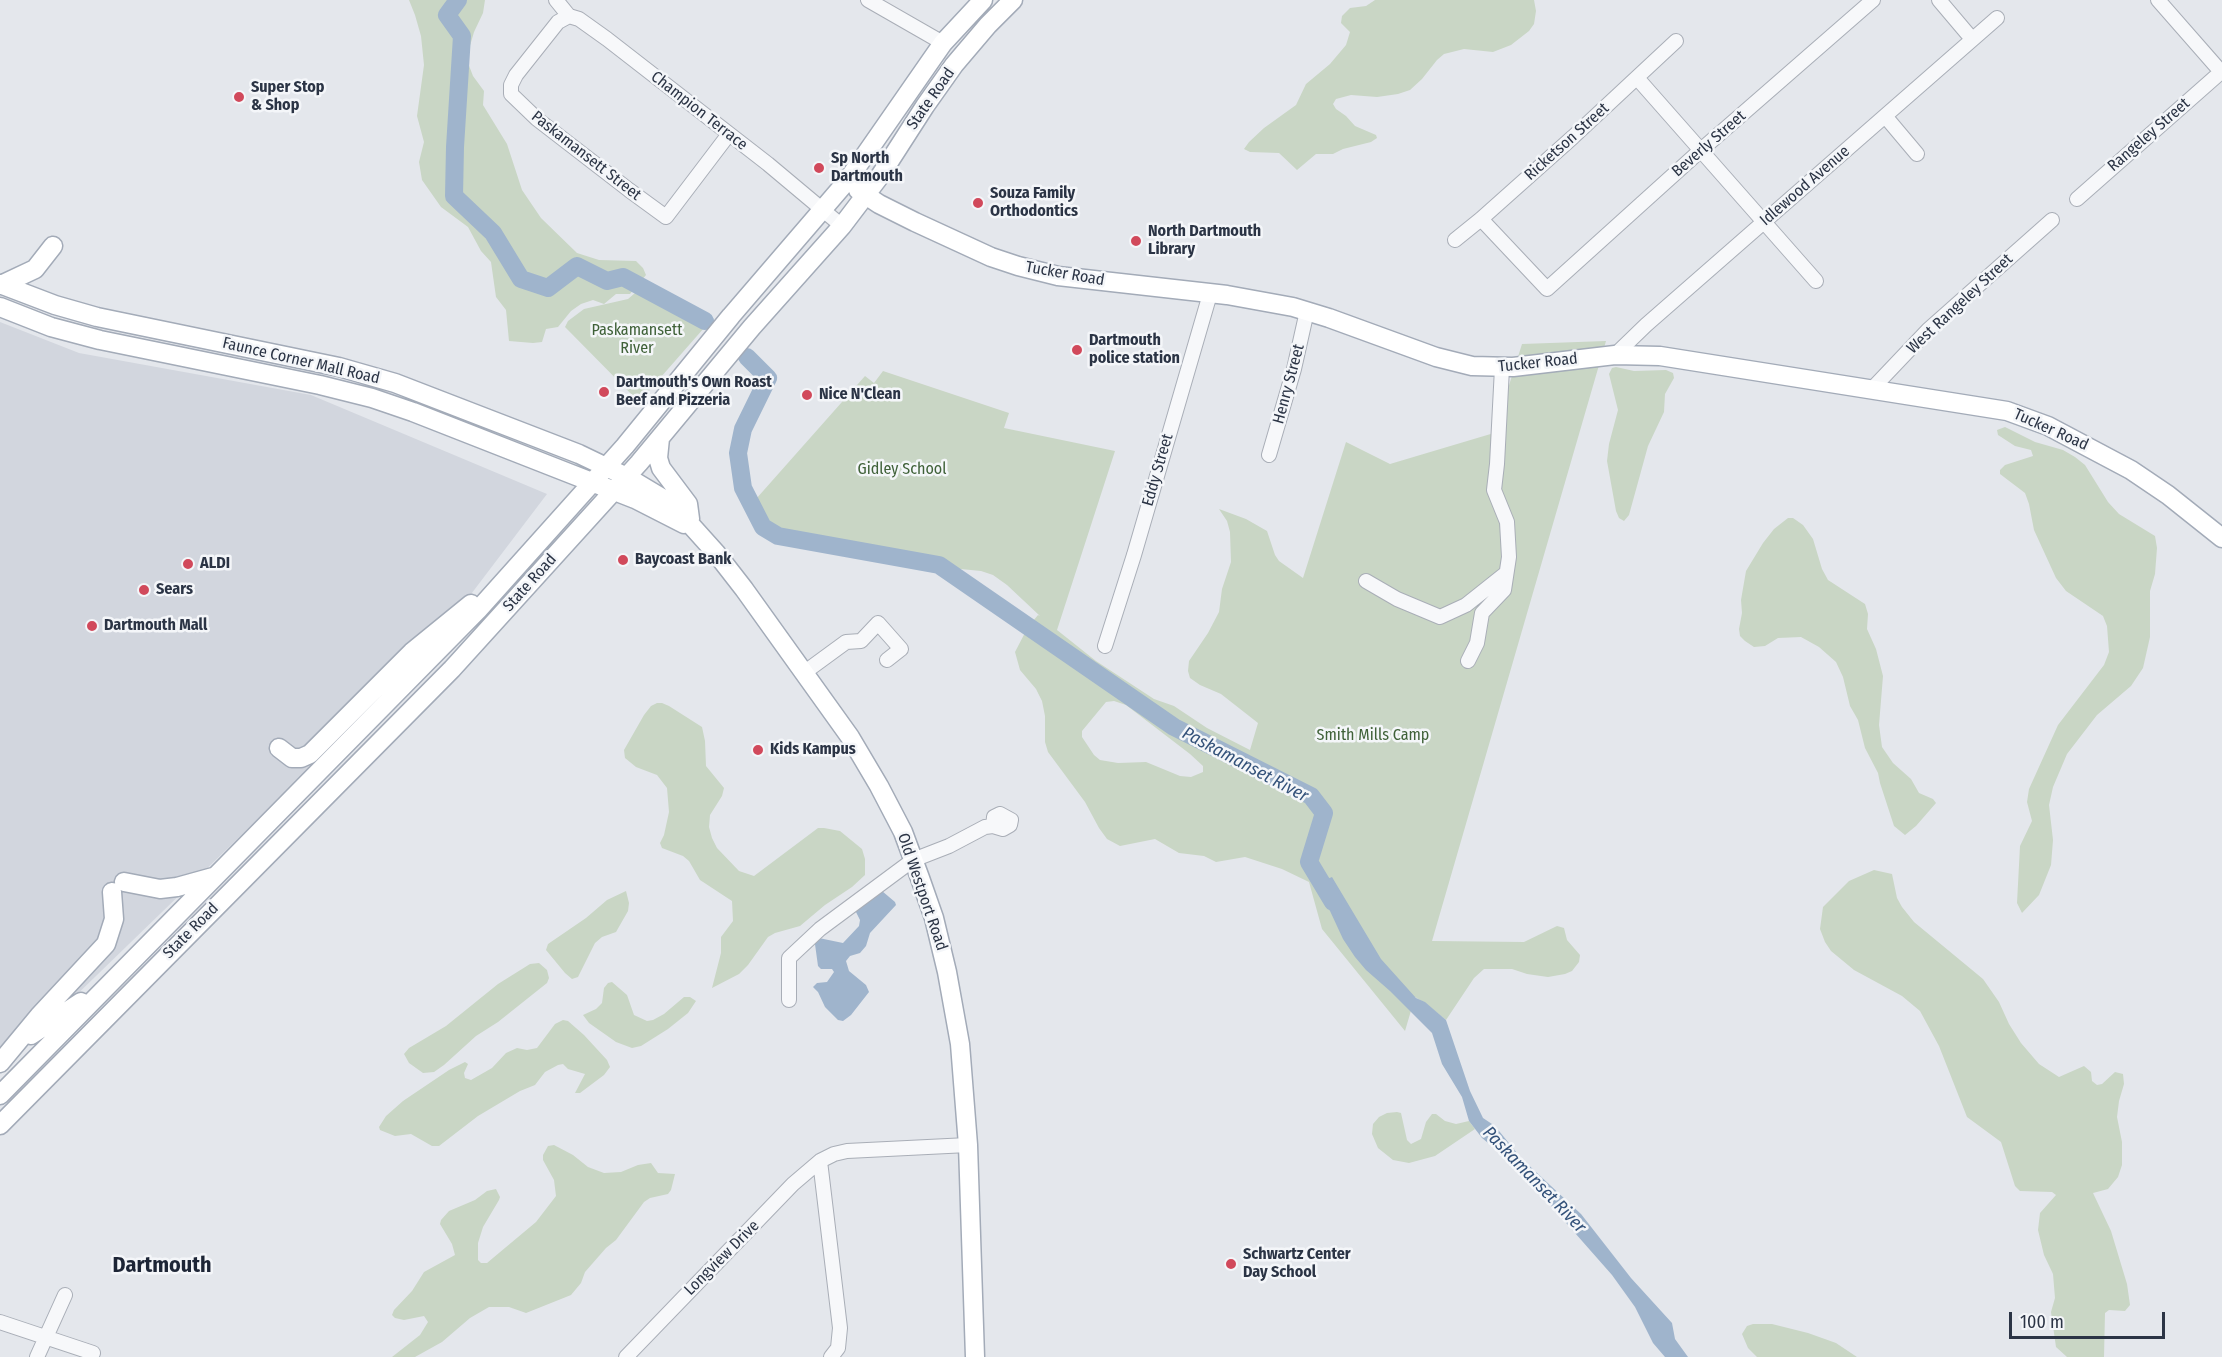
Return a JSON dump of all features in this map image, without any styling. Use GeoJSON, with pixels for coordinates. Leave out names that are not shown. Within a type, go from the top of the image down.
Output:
{"type":"FeatureCollection","features":[{"type":"Feature","properties":{"kind":"main road","name":"State Road"},"geometry":{"type":"LineString","coordinates":[[0,1095],[445,646],[606,467],[847,181],[943,43],[983,0]]}},
{"type":"Feature","properties":{"kind":"main road","name":"State Road"},"geometry":{"type":"LineString","coordinates":[[0,1125],[452,669],[627,477],[752,327],[866,196],[947,75],[1006,3]]}},
{"type":"Feature","properties":{"kind":"main road","name":"Tucker Road"},"geometry":{"type":"LineString","coordinates":[[847,181],[879,204],[983,253],[1018,266],[1058,276],[1262,301],[1307,311],[1450,361],[1481,368],[1502,368],[1615,355],[1651,355],[1991,407],[2036,420],[2131,470],[2168,495],[2222,537]]}},
{"type":"Feature","properties":{"kind":"main road"},"geometry":{"type":"LineString","coordinates":[[1,285],[31,272],[53,246]]}},
{"type":"Feature","properties":{"kind":"main road","name":"Faunce Corner Mall Road"},"geometry":{"type":"LineString","coordinates":[[1,285],[55,305],[97,317],[339,367],[380,378],[448,402],[627,477]]}},
{"type":"Feature","properties":{"kind":"main road","name":"Faunce Corner Mall Road"},"geometry":{"type":"LineString","coordinates":[[0,307],[51,327],[91,338],[372,398],[614,491]]}},
{"type":"Feature","properties":{"kind":"main road"},"geometry":{"type":"LineString","coordinates":[[660,438],[658,459],[661,468],[688,504],[692,527]]}},
{"type":"Feature","properties":{"kind":"main road","name":"Old Westport Road"},"geometry":{"type":"LineString","coordinates":[[627,477],[672,504],[723,562],[850,737],[903,832],[934,918],[956,1013],[964,1074],[968,1145],[975,1357]]}},
{"type":"Feature","properties":{"kind":"main road","name":"Old Westport Road"},"geometry":{"type":"LineString","coordinates":[[614,491],[692,527]]}},
{"type":"Feature","properties":{"kind":"main road"},"geometry":{"type":"LineString","coordinates":[[279,748],[292,758],[301,758],[310,754],[420,645],[502,582]]}},
{"type":"Feature","properties":{"kind":"main road"},"geometry":{"type":"LineString","coordinates":[[0,1063],[39,1016],[106,944],[114,919],[118,887],[160,889],[214,877]]}},
{"type":"Feature","properties":{"kind":"main road"},"geometry":{"type":"LineString","coordinates":[[15,1046],[110,982]]}},
{"type":"Feature","properties":{"kind":"street","name":"Champion Terrace"},"geometry":{"type":"LineString","coordinates":[[555,0],[569,16],[579,19],[729,134],[842,226]]}},
{"type":"Feature","properties":{"kind":"street"},"geometry":{"type":"LineString","coordinates":[[868,0],[943,43]]}},
{"type":"Feature","properties":{"kind":"street","name":"Beverly Street"},"geometry":{"type":"LineString","coordinates":[[1481,219],[1547,289],[1701,150],[1873,0]]}},
{"type":"Feature","properties":{"kind":"street"},"geometry":{"type":"LineString","coordinates":[[1939,0],[1972,39]]}},
{"type":"Feature","properties":{"kind":"street"},"geometry":{"type":"LineString","coordinates":[[2159,0],[2221,73]]}},
{"type":"Feature","properties":{"kind":"street","name":"Paskamansett Street"},"geometry":{"type":"LineString","coordinates":[[569,16],[558,21],[516,75],[511,91],[513,98],[537,119],[666,217],[729,134]]}},
{"type":"Feature","properties":{"kind":"street","name":"Idlewood Avenue"},"geometry":{"type":"LineString","coordinates":[[1615,355],[1646,325],[1997,18]]}},
{"type":"Feature","properties":{"kind":"street","name":"Ricketson Street"},"geometry":{"type":"LineString","coordinates":[[1455,240],[1638,79],[1676,41]]}},
{"type":"Feature","properties":{"kind":"street","name":"Rangeley Street"},"geometry":{"type":"LineString","coordinates":[[2077,198],[2221,73]]}},
{"type":"Feature","properties":{"kind":"street"},"geometry":{"type":"LineString","coordinates":[[1638,79],[1815,281]]}},
{"type":"Feature","properties":{"kind":"street"},"geometry":{"type":"LineString","coordinates":[[1886,116],[1917,154]]}},
{"type":"Feature","properties":{"kind":"street","name":"West Rangeley Street"},"geometry":{"type":"LineString","coordinates":[[1871,390],[1928,330],[2052,220]]}},
{"type":"Feature","properties":{"kind":"street","name":"Eddy Street"},"geometry":{"type":"LineString","coordinates":[[1105,646],[1210,294]]}},
{"type":"Feature","properties":{"kind":"street","name":"Henry Street"},"geometry":{"type":"LineString","coordinates":[[1269,455],[1294,369],[1307,311]]}},
{"type":"Feature","properties":{"kind":"street"},"geometry":{"type":"LineString","coordinates":[[1468,661],[1477,643],[1482,613],[1504,590],[1509,557],[1507,522],[1494,490],[1502,368]]}},
{"type":"Feature","properties":{"kind":"street"},"geometry":{"type":"LineString","coordinates":[[1366,581],[1397,599],[1440,617],[1455,612],[1473,600],[1505,573]]}},
{"type":"Feature","properties":{"kind":"street"},"geometry":{"type":"LineString","coordinates":[[805,672],[846,642],[861,641],[878,623],[901,649],[887,660]]}},
{"type":"Feature","properties":{"kind":"street"},"geometry":{"type":"LineString","coordinates":[[789,1000],[789,958],[820,929],[913,860],[949,846],[985,827],[993,826]]}},
{"type":"Feature","properties":{"kind":"street","name":"Longview Drive"},"geometry":{"type":"LineString","coordinates":[[626,1357],[793,1184],[820,1161],[847,1151],[968,1145]]}},
{"type":"Feature","properties":{"kind":"street"},"geometry":{"type":"LineString","coordinates":[[820,1161],[840,1328],[838,1348],[831,1357]]}},
{"type":"Feature","properties":{"kind":"street"},"geometry":{"type":"LineString","coordinates":[[37,1357],[65,1295]]}},
{"type":"Feature","properties":{"kind":"street"},"geometry":{"type":"LineString","coordinates":[[0,1322],[93,1353]]}},
{"type":"Feature","properties":{"kind":"shaded area","name":"Dartmouth Mall"},"geometry":{"type":"Polygon","coordinates":[[[0,322],[79,353],[311,395],[547,494],[418,664],[0,1069],[0,322]]]}},
{"type":"Feature","properties":{"kind":"green space"},"geometry":{"type":"Polygon","coordinates":[[[409,0],[485,0],[483,13],[474,32],[467,56],[468,63],[473,76],[484,91],[483,105],[507,144],[522,190],[541,218],[577,253],[599,260],[636,261],[646,275],[630,294],[616,294],[604,304],[593,300],[581,304],[571,311],[558,327],[546,329],[542,342],[509,341],[506,310],[496,297],[491,262],[481,251],[468,227],[441,207],[422,180],[419,162],[424,142],[417,116],[424,65],[421,36],[409,0]]]}},
{"type":"Feature","properties":{"kind":"green space"},"geometry":{"type":"Polygon","coordinates":[[[1375,0],[1534,0],[1536,11],[1534,24],[1529,31],[1511,45],[1493,52],[1464,49],[1444,54],[1410,90],[1377,97],[1351,95],[1336,99],[1333,104],[1336,109],[1355,126],[1376,135],[1377,138],[1371,142],[1333,154],[1316,154],[1297,170],[1279,153],[1250,152],[1244,149],[1264,128],[1296,105],[1306,84],[1330,64],[1346,45],[1350,32],[1341,23],[1342,16],[1350,8],[1366,6],[1375,0]]]}},
{"type":"Feature","properties":{"kind":"green space","name":"Paskamansett River"},"geometry":{"type":"Polygon","coordinates":[[[642,287],[646,295],[673,308],[704,328],[639,402],[565,327],[568,321],[584,309],[628,299],[642,287]]]}},
{"type":"Feature","properties":{"kind":"green space"},"geometry":{"type":"Polygon","coordinates":[[[1606,341],[1432,941],[1524,942],[1557,926],[1564,928],[1567,940],[1580,955],[1579,962],[1572,971],[1548,977],[1512,969],[1484,969],[1474,978],[1446,1020],[1415,997],[1405,1031],[1322,929],[1309,882],[1282,869],[1245,857],[1216,862],[1204,856],[1179,853],[1155,839],[1120,846],[1107,839],[1085,802],[1048,752],[1045,742],[1045,716],[1042,701],[1036,689],[1020,670],[1015,652],[1028,627],[1038,615],[1040,616],[1007,585],[993,575],[981,571],[930,566],[775,528],[766,522],[756,499],[865,376],[874,383],[883,371],[1009,413],[1004,428],[1115,451],[1057,630],[1096,661],[1154,699],[1174,706],[1207,728],[1250,750],[1258,723],[1221,694],[1190,678],[1188,671],[1189,661],[1219,612],[1222,589],[1231,562],[1230,532],[1227,521],[1219,509],[1246,519],[1267,531],[1279,561],[1303,578],[1346,442],[1390,464],[1494,433],[1522,344],[1606,341]],[[1114,701],[1106,702],[1082,731],[1082,737],[1094,755],[1100,760],[1118,763],[1146,762],[1180,776],[1191,777],[1203,772],[1203,766],[1190,754],[1126,705],[1114,701]]]}},
{"type":"Feature","properties":{"kind":"green space"},"geometry":{"type":"Polygon","coordinates":[[[1612,368],[1634,371],[1666,370],[1673,373],[1674,378],[1665,394],[1664,412],[1648,446],[1629,515],[1624,521],[1619,518],[1616,511],[1607,461],[1618,410],[1609,374],[1612,368]]]}},
{"type":"Feature","properties":{"kind":"green space"},"geometry":{"type":"Polygon","coordinates":[[[2005,427],[2035,442],[2063,450],[2075,457],[2085,465],[2108,502],[2119,514],[2155,536],[2157,548],[2155,574],[2150,591],[2150,637],[2143,668],[2131,686],[2097,715],[2067,754],[2053,787],[2049,805],[2053,840],[2051,865],[2039,895],[2022,913],[2017,903],[2020,846],[2032,821],[2027,802],[2029,789],[2058,725],[2104,665],[2109,652],[2107,626],[2103,616],[2066,591],[2056,578],[2034,530],[2025,493],[2000,474],[2000,470],[2005,465],[2033,456],[2031,450],[2015,446],[1998,435],[1997,430],[2005,427]]]}},
{"type":"Feature","properties":{"kind":"green space"},"geometry":{"type":"Polygon","coordinates":[[[1788,518],[1793,518],[1803,525],[1813,539],[1822,569],[1828,580],[1865,604],[1868,614],[1867,629],[1876,649],[1883,676],[1879,725],[1882,747],[1893,763],[1911,779],[1919,793],[1933,799],[1936,803],[1905,835],[1894,826],[1878,773],[1865,748],[1858,720],[1850,706],[1843,677],[1836,662],[1819,647],[1801,637],[1778,638],[1765,646],[1754,647],[1740,636],[1741,600],[1746,571],[1774,529],[1788,518]]]}},
{"type":"Feature","properties":{"kind":"green space"},"geometry":{"type":"Polygon","coordinates":[[[657,703],[669,706],[702,727],[706,766],[724,788],[722,796],[710,815],[709,827],[717,848],[739,871],[754,876],[818,828],[840,831],[862,849],[865,859],[865,875],[852,887],[825,905],[800,926],[768,937],[739,974],[712,988],[721,953],[721,937],[733,921],[732,901],[700,880],[689,861],[683,856],[662,848],[660,843],[669,812],[667,788],[657,775],[636,767],[625,758],[624,750],[644,715],[651,706],[657,703]]]}},
{"type":"Feature","properties":{"kind":"green space"},"geometry":{"type":"Polygon","coordinates":[[[1874,870],[1892,874],[1897,898],[1914,922],[1983,979],[1999,1002],[2021,1043],[2039,1064],[2059,1077],[2084,1066],[2091,1072],[2092,1081],[2097,1085],[2102,1084],[2115,1072],[2123,1074],[2124,1084],[2117,1117],[2122,1142],[2122,1165],[2118,1177],[2108,1189],[2093,1193],[2111,1231],[2127,1284],[2130,1305],[2125,1311],[2109,1310],[2105,1313],[2104,1357],[2067,1357],[2056,1347],[2051,1312],[2055,1298],[2053,1274],[2044,1255],[2038,1230],[2040,1213],[2056,1195],[2052,1192],[2020,1191],[2015,1186],[2001,1142],[1967,1117],[1939,1046],[1920,1011],[1902,996],[1854,970],[1831,951],[1825,942],[1820,929],[1823,907],[1849,881],[1874,870]]]}},
{"type":"Feature","properties":{"kind":"green space"},"geometry":{"type":"Polygon","coordinates":[[[626,891],[628,911],[616,932],[602,937],[595,943],[578,977],[572,979],[546,950],[548,944],[586,918],[607,900],[626,891]]]}},
{"type":"Feature","properties":{"kind":"green space"},"geometry":{"type":"Polygon","coordinates":[[[539,963],[547,970],[549,978],[547,983],[498,1022],[476,1036],[444,1065],[434,1072],[423,1073],[409,1063],[404,1054],[409,1048],[446,1026],[498,984],[530,964],[539,963]]]}},
{"type":"Feature","properties":{"kind":"green space"},"geometry":{"type":"Polygon","coordinates":[[[612,982],[627,995],[634,1015],[647,1021],[664,1014],[684,997],[690,997],[696,1001],[688,1013],[668,1029],[641,1046],[632,1048],[616,1042],[589,1023],[583,1015],[596,1009],[602,1003],[604,988],[612,982]]]}},
{"type":"Feature","properties":{"kind":"green space"},"geometry":{"type":"Polygon","coordinates":[[[563,1020],[568,1021],[584,1035],[607,1060],[610,1067],[604,1075],[580,1093],[575,1093],[585,1074],[568,1069],[563,1064],[545,1072],[535,1085],[520,1091],[478,1116],[439,1146],[432,1146],[411,1134],[395,1136],[380,1130],[379,1127],[386,1116],[403,1101],[449,1070],[465,1062],[468,1064],[464,1073],[465,1078],[471,1080],[492,1068],[506,1053],[517,1048],[527,1050],[537,1048],[555,1024],[563,1020]]]}},
{"type":"Feature","properties":{"kind":"green space"},"geometry":{"type":"Polygon","coordinates":[[[1401,1113],[1407,1140],[1411,1144],[1421,1139],[1426,1122],[1432,1114],[1456,1124],[1469,1121],[1475,1129],[1435,1156],[1409,1163],[1393,1160],[1378,1148],[1372,1134],[1373,1124],[1379,1117],[1401,1113]]]}},
{"type":"Feature","properties":{"kind":"green space"},"geometry":{"type":"Polygon","coordinates":[[[554,1145],[573,1155],[588,1167],[604,1173],[621,1172],[638,1165],[651,1163],[658,1173],[675,1174],[671,1190],[668,1194],[650,1198],[644,1202],[616,1240],[585,1272],[581,1283],[571,1295],[526,1313],[509,1307],[489,1307],[470,1318],[442,1342],[415,1357],[392,1357],[420,1335],[428,1322],[424,1316],[404,1320],[395,1318],[392,1315],[394,1310],[412,1291],[424,1272],[455,1255],[452,1244],[440,1224],[441,1220],[449,1211],[475,1200],[487,1191],[496,1189],[499,1200],[483,1227],[478,1243],[478,1260],[481,1263],[487,1263],[536,1222],[556,1196],[554,1180],[543,1160],[548,1146],[554,1145]]]}},
{"type":"Feature","properties":{"kind":"green space"},"geometry":{"type":"Polygon","coordinates":[[[1772,1324],[1808,1333],[1836,1343],[1857,1357],[1757,1357],[1748,1348],[1742,1334],[1747,1326],[1772,1324]]]}},
{"type":"Feature","properties":{"kind":"water"},"geometry":{"type":"Polygon","coordinates":[[[1332,877],[1381,959],[1416,998],[1425,1002],[1446,1020],[1470,1091],[1483,1118],[1495,1126],[1521,1158],[1581,1214],[1631,1278],[1672,1323],[1675,1339],[1688,1357],[1665,1357],[1653,1343],[1635,1307],[1612,1275],[1516,1166],[1482,1138],[1469,1121],[1462,1097],[1442,1064],[1432,1033],[1366,970],[1343,939],[1324,898],[1313,885],[1332,877]]]}},
{"type":"Feature","properties":{"kind":"water"},"geometry":{"type":"Polygon","coordinates":[[[882,891],[896,905],[870,933],[866,946],[860,953],[850,956],[846,961],[849,971],[866,985],[869,992],[851,1015],[843,1021],[838,1020],[825,1007],[813,987],[817,983],[827,982],[834,972],[832,969],[821,969],[818,966],[814,937],[843,943],[859,926],[860,920],[855,910],[882,891]]]}},
{"type":"Feature","properties":{"kind":"waterway","name":"Paskamanset River"},"geometry":{"type":"LineString","coordinates":[[458,0],[447,15],[462,36],[454,196],[493,233],[521,279],[548,288],[577,266],[607,281],[623,277],[705,321]]}},
{"type":"Feature","properties":{"kind":"waterway","name":"Paskamanset River"},"geometry":{"type":"LineString","coordinates":[[747,357],[768,378],[743,429],[738,453],[743,488],[763,527],[778,536],[939,565],[1174,727],[1311,796],[1324,813],[1309,862],[1333,902]]}},
{"type":"Feature","properties":{"kind":"place","name":"Super Stop & Shop"},"geometry":{"type":"Point","coordinates":[239,97]}},
{"type":"Feature","properties":{"kind":"place","name":"Sp North Dartmouth"},"geometry":{"type":"Point","coordinates":[819,168]}},
{"type":"Feature","properties":{"kind":"place","name":"Souza Family Orthodontics"},"geometry":{"type":"Point","coordinates":[978,203]}},
{"type":"Feature","properties":{"kind":"place","name":"North Dartmouth Library"},"geometry":{"type":"Point","coordinates":[1136,241]}},
{"type":"Feature","properties":{"kind":"place","name":"Dartmouth police station"},"geometry":{"type":"Point","coordinates":[1077,350]}},
{"type":"Feature","properties":{"kind":"place","name":"Dartmouth's Own Roast Beef and Pizzeria"},"geometry":{"type":"Point","coordinates":[604,392]}},
{"type":"Feature","properties":{"kind":"place","name":"Nice N'Clean"},"geometry":{"type":"Point","coordinates":[807,395]}},
{"type":"Feature","properties":{"kind":"place","name":"Baycoast Bank"},"geometry":{"type":"Point","coordinates":[623,560]}},
{"type":"Feature","properties":{"kind":"place","name":"ALDI"},"geometry":{"type":"Point","coordinates":[188,564]}},
{"type":"Feature","properties":{"kind":"place","name":"Sears"},"geometry":{"type":"Point","coordinates":[144,590]}},
{"type":"Feature","properties":{"kind":"place","name":"Dartmouth Mall"},"geometry":{"type":"Point","coordinates":[92,626]}},
{"type":"Feature","properties":{"kind":"place","name":"Kids Kampus"},"geometry":{"type":"Point","coordinates":[758,750]}},
{"type":"Feature","properties":{"kind":"place","name":"Schwartz Center Day School"},"geometry":{"type":"Point","coordinates":[1231,1264]}},
{"type":"Feature","properties":{"kind":"district","name":"Dartmouth"},"geometry":{"type":"Point","coordinates":[162,1266]}},
{"type":"Feature","properties":{"kind":"park label","name":"Gidley School"},"geometry":{"type":"Point","coordinates":[902,470]}},
{"type":"Feature","properties":{"kind":"park label","name":"Smith Mills Camp"},"geometry":{"type":"Point","coordinates":[1373,736]}}]}
